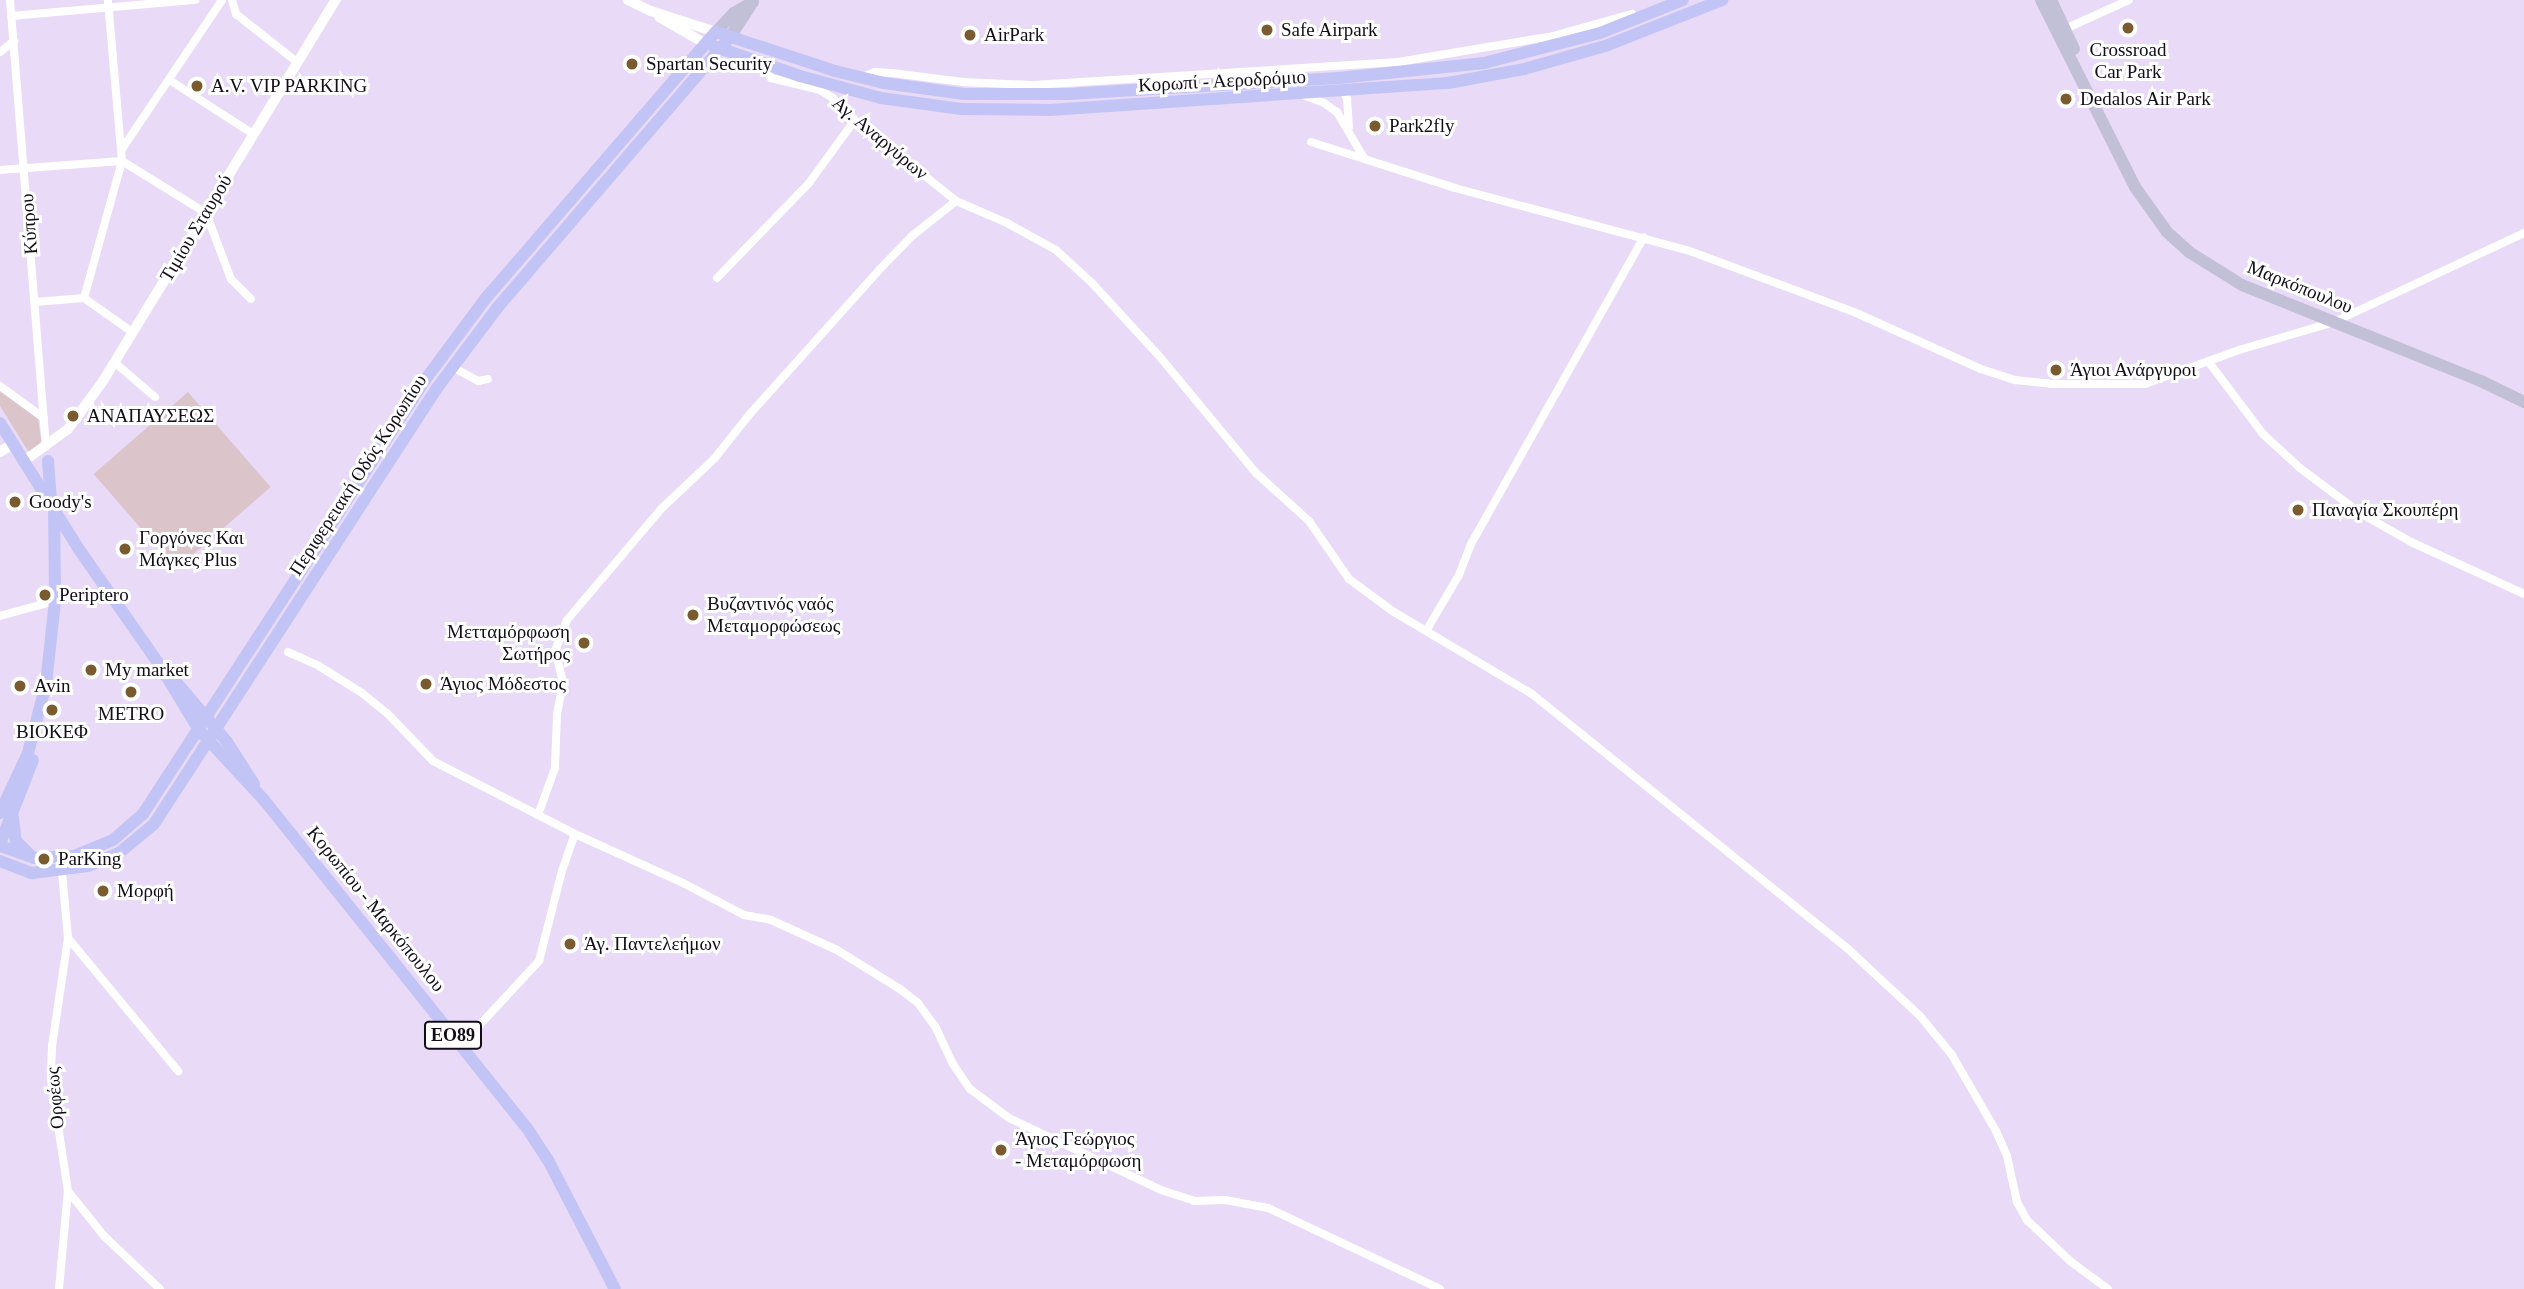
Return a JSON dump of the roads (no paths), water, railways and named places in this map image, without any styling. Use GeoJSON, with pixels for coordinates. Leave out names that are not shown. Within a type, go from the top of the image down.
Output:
{"type":"FeatureCollection","features":[{"type":"Feature","properties":{"kind":"main road","name":"Κορωπί - Αεροδρόμιο"},"geometry":{"type":"LineString","coordinates":[[716,32],[860,77],[937,91],[1019,95],[1339,78],[1435,69],[1517,56],[1600,33],[1684,0]]}},
{"type":"Feature","properties":{"kind":"main road","name":"Κορωπί - Αεροδρόμιο"},"geometry":{"type":"LineString","coordinates":[[706,44],[881,98],[961,109],[1051,110],[1303,95],[1448,83],[1524,69],[1637,36],[1722,0]]}},
{"type":"Feature","properties":{"kind":"main road","name":"Μαρκόπουλου"},"geometry":{"type":"LineString","coordinates":[[2041,0],[2110,144],[2151,212],[2189,252],[2242,285],[2481,381],[2524,402]]}},
{"type":"Feature","properties":{"kind":"main road","name":"Μαρκόπουλου"},"geometry":{"type":"LineString","coordinates":[[2051,0],[2087,79],[2110,144]]}},
{"type":"Feature","properties":{"kind":"main road"},"geometry":{"type":"LineString","coordinates":[[716,32],[734,13],[754,1]]}},
{"type":"Feature","properties":{"kind":"main road"},"geometry":{"type":"LineString","coordinates":[[730,37],[754,1]]}},
{"type":"Feature","properties":{"kind":"main road","name":"Περιφερειακή Οδός Κορωπίου"},"geometry":{"type":"LineString","coordinates":[[0,845],[34,858],[60,858],[89,852],[123,833],[143,814],[425,380],[486,298],[716,32]]}},
{"type":"Feature","properties":{"kind":"main road","name":"Περιφερειακή Οδός Κορωπίου"},"geometry":{"type":"LineString","coordinates":[[0,861],[32,873],[62,872],[106,860],[144,835],[217,729],[401,441],[453,367],[497,308],[730,37]]}},
{"type":"Feature","properties":{"kind":"main road"},"geometry":{"type":"LineString","coordinates":[[702,72],[723,59],[737,55]]}},
{"type":"Feature","properties":{"kind":"main road","name":"ΕΟ89"},"geometry":{"type":"LineString","coordinates":[[0,423],[53,507]]}},
{"type":"Feature","properties":{"kind":"main road"},"geometry":{"type":"LineString","coordinates":[[0,845],[14,814],[45,720],[55,601],[53,507],[47,454]]}},
{"type":"Feature","properties":{"kind":"main road","name":"Κορωπίου - Μαρκόπουλου"},"geometry":{"type":"LineString","coordinates":[[53,507],[159,664],[199,730],[264,800],[527,1128],[548,1160],[615,1289]]}},
{"type":"Feature","properties":{"kind":"main road","name":"Κορωπίου - Μαρκόπουλου"},"geometry":{"type":"LineString","coordinates":[[159,664],[217,729],[264,800]]}},
{"type":"Feature","properties":{"kind":"main road"},"geometry":{"type":"LineString","coordinates":[[0,813],[28,752],[46,684]]}},
{"type":"Feature","properties":{"kind":"main road"},"geometry":{"type":"LineString","coordinates":[[14,814],[12,824],[16,841],[34,858]]}},
{"type":"Feature","properties":{"kind":"main road"},"geometry":{"type":"LineString","coordinates":[[0,871],[16,868]]}},
{"type":"Feature","properties":{"kind":"street","name":"Κύπρου"},"geometry":{"type":"LineString","coordinates":[[10,0],[47,454]]}},
{"type":"Feature","properties":{"kind":"street"},"geometry":{"type":"LineString","coordinates":[[11,16],[108,4],[195,0]]}},
{"type":"Feature","properties":{"kind":"street"},"geometry":{"type":"LineString","coordinates":[[122,149],[171,81],[222,0]]}},
{"type":"Feature","properties":{"kind":"street"},"geometry":{"type":"LineString","coordinates":[[232,0],[236,14],[298,63]]}},
{"type":"Feature","properties":{"kind":"street","name":"Τιμίου Σταυρού"},"geometry":{"type":"LineString","coordinates":[[27,466],[47,454],[68,429],[114,362],[335,0]]}},
{"type":"Feature","properties":{"kind":"street"},"geometry":{"type":"LineString","coordinates":[[628,0],[706,44]]}},
{"type":"Feature","properties":{"kind":"street"},"geometry":{"type":"LineString","coordinates":[[860,77],[884,73],[1032,85],[1398,62],[1553,36],[1606,23],[1668,0]]}},
{"type":"Feature","properties":{"kind":"street"},"geometry":{"type":"LineString","coordinates":[[2065,29],[2129,0]]}},
{"type":"Feature","properties":{"kind":"street"},"geometry":{"type":"LineString","coordinates":[[84,298],[122,161],[108,4]]}},
{"type":"Feature","properties":{"kind":"street"},"geometry":{"type":"LineString","coordinates":[[651,11],[716,32]]}},
{"type":"Feature","properties":{"kind":"street"},"geometry":{"type":"LineString","coordinates":[[0,52],[14,41]]}},
{"type":"Feature","properties":{"kind":"street","name":"Αγ. Αναργύρων"},"geometry":{"type":"LineString","coordinates":[[771,66],[768,74],[771,78],[826,93],[855,120],[956,201],[1007,223],[1056,250],[1160,357],[1256,473],[1309,521],[1349,579],[1371,597],[1532,694],[1820,924],[1920,1016],[1952,1055],[1996,1131],[2007,1156],[2017,1202],[2027,1220],[2070,1261],[2108,1289]]}},
{"type":"Feature","properties":{"kind":"street"},"geometry":{"type":"LineString","coordinates":[[1339,78],[1345,92],[1349,130]]}},
{"type":"Feature","properties":{"kind":"street"},"geometry":{"type":"LineString","coordinates":[[171,81],[253,134]]}},
{"type":"Feature","properties":{"kind":"street"},"geometry":{"type":"LineString","coordinates":[[1303,95],[1324,103],[1337,113],[1364,158]]}},
{"type":"Feature","properties":{"kind":"street"},"geometry":{"type":"LineString","coordinates":[[717,278],[809,183],[855,120]]}},
{"type":"Feature","properties":{"kind":"street"},"geometry":{"type":"LineString","coordinates":[[1311,142],[1455,188],[1644,237],[1730,264],[1854,312],[1981,369],[2015,380],[2072,384],[2145,384],[2334,321],[2524,233]]}},
{"type":"Feature","properties":{"kind":"street"},"geometry":{"type":"LineString","coordinates":[[0,170],[122,161],[206,213],[230,279],[251,299]]}},
{"type":"Feature","properties":{"kind":"street"},"geometry":{"type":"LineString","coordinates":[[538,815],[555,768],[557,714],[563,682],[555,650],[567,620],[661,509],[714,458],[880,269],[912,236],[956,201]]}},
{"type":"Feature","properties":{"kind":"street"},"geometry":{"type":"LineString","coordinates":[[1426,631],[1459,575],[1471,544],[1644,237]]}},
{"type":"Feature","properties":{"kind":"street"},"geometry":{"type":"LineString","coordinates":[[35,302],[84,298],[132,332]]}},
{"type":"Feature","properties":{"kind":"street"},"geometry":{"type":"LineString","coordinates":[[2208,361],[2263,434],[2301,468],[2360,513],[2411,542],[2522,595]]}},
{"type":"Feature","properties":{"kind":"street"},"geometry":{"type":"LineString","coordinates":[[114,362],[155,397]]}},
{"type":"Feature","properties":{"kind":"street"},"geometry":{"type":"LineString","coordinates":[[453,367],[478,381],[488,379]]}},
{"type":"Feature","properties":{"kind":"street"},"geometry":{"type":"LineString","coordinates":[[0,386],[44,418]]}},
{"type":"Feature","properties":{"kind":"street"},"geometry":{"type":"LineString","coordinates":[[0,452],[13,444]]}},
{"type":"Feature","properties":{"kind":"street"},"geometry":{"type":"LineString","coordinates":[[0,616],[38,603],[55,601]]}},
{"type":"Feature","properties":{"kind":"street"},"geometry":{"type":"LineString","coordinates":[[288,652],[319,666],[362,693],[387,713],[433,761],[575,834],[683,883],[744,915],[771,920],[837,950],[900,989],[918,1003],[970,1089],[1009,1118],[1161,1190],[1194,1201],[1225,1200],[1268,1208],[1440,1289]]}},
{"type":"Feature","properties":{"kind":"street"},"geometry":{"type":"LineString","coordinates":[[461,1045],[540,961],[562,871],[575,834]]}},
{"type":"Feature","properties":{"kind":"street","name":"Ορφέως"},"geometry":{"type":"LineString","coordinates":[[62,872],[68,938],[52,1046],[51,1079],[68,1191],[104,1237],[160,1289]]}},
{"type":"Feature","properties":{"kind":"street"},"geometry":{"type":"LineString","coordinates":[[68,938],[178,1071]]}},
{"type":"Feature","properties":{"kind":"street"},"geometry":{"type":"LineString","coordinates":[[59,1289],[68,1191]]}},
{"type":"Feature","properties":{"kind":"place","name":"Crossroad Car Park"},"geometry":{"type":"Point","coordinates":[2128,28]}},
{"type":"Feature","properties":{"kind":"place","name":"Safe Airpark"},"geometry":{"type":"Point","coordinates":[1267,30]}},
{"type":"Feature","properties":{"kind":"place","name":"AirPark"},"geometry":{"type":"Point","coordinates":[970,35]}},
{"type":"Feature","properties":{"kind":"place","name":"Spartan Security"},"geometry":{"type":"Point","coordinates":[632,64]}},
{"type":"Feature","properties":{"kind":"place","name":"A.V. VIP PARKING"},"geometry":{"type":"Point","coordinates":[197,86]}},
{"type":"Feature","properties":{"kind":"place","name":"Dedalos Air Park"},"geometry":{"type":"Point","coordinates":[2066,99]}},
{"type":"Feature","properties":{"kind":"place","name":"Park2fly"},"geometry":{"type":"Point","coordinates":[1375,126]}},
{"type":"Feature","properties":{"kind":"place","name":"Άγιοι Ανάργυροι"},"geometry":{"type":"Point","coordinates":[2056,370]}},
{"type":"Feature","properties":{"kind":"place","name":"ΑΝΑΠΑΥΣΕΩΣ"},"geometry":{"type":"Point","coordinates":[73,416]}},
{"type":"Feature","properties":{"kind":"place","name":"Goody's"},"geometry":{"type":"Point","coordinates":[15,502]}},
{"type":"Feature","properties":{"kind":"place","name":"Παναγία Σκουπέρη"},"geometry":{"type":"Point","coordinates":[2298,510]}},
{"type":"Feature","properties":{"kind":"place","name":"Γοργόνες Και Μάγκες Plus"},"geometry":{"type":"Point","coordinates":[125,549]}},
{"type":"Feature","properties":{"kind":"place","name":"Periptero"},"geometry":{"type":"Point","coordinates":[45,595]}},
{"type":"Feature","properties":{"kind":"place","name":"Βυζαντινός ναός Μεταμορφώσεως"},"geometry":{"type":"Point","coordinates":[693,615]}},
{"type":"Feature","properties":{"kind":"place","name":"Μετταμόρφωση Σωτήρος"},"geometry":{"type":"Point","coordinates":[584,643]}},
{"type":"Feature","properties":{"kind":"place","name":"My market"},"geometry":{"type":"Point","coordinates":[91,670]}},
{"type":"Feature","properties":{"kind":"place","name":"Άγιος Μόδεστος"},"geometry":{"type":"Point","coordinates":[426,684]}},
{"type":"Feature","properties":{"kind":"place","name":"Avin"},"geometry":{"type":"Point","coordinates":[20,686]}},
{"type":"Feature","properties":{"kind":"place","name":"METRO"},"geometry":{"type":"Point","coordinates":[131,692]}},
{"type":"Feature","properties":{"kind":"place","name":"ΒΙΟΚΕΦ"},"geometry":{"type":"Point","coordinates":[52,710]}},
{"type":"Feature","properties":{"kind":"place","name":"ParKing"},"geometry":{"type":"Point","coordinates":[44,859]}},
{"type":"Feature","properties":{"kind":"place","name":"Μορφή"},"geometry":{"type":"Point","coordinates":[103,891]}},
{"type":"Feature","properties":{"kind":"place","name":"Άγ. Παντελεήμων"},"geometry":{"type":"Point","coordinates":[570,944]}},
{"type":"Feature","properties":{"kind":"place","name":"Άγιος Γεώργιος - Μεταμόρφωση"},"geometry":{"type":"Point","coordinates":[1001,1150]}}]}
